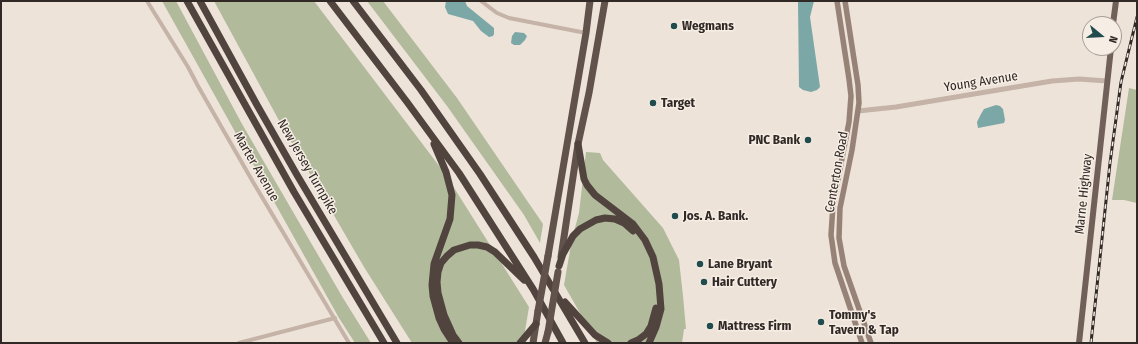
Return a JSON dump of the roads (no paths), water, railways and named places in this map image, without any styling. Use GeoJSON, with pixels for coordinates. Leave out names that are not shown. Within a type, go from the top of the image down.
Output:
{"type":"FeatureCollection","features":[{"type":"Feature","properties":{"kind":"highway","name":"New Jersey Turnpike"},"geometry":{"type":"LineString","coordinates":[[188,1],[286,178],[384,343]]}},
{"type":"Feature","properties":{"kind":"highway","name":"New Jersey Turnpike"},"geometry":{"type":"LineString","coordinates":[[200,1],[256,105],[397,343]]}},
{"type":"Feature","properties":{"kind":"highway"},"geometry":{"type":"LineString","coordinates":[[330,1],[431,134],[482,208],[533,289],[563,343]]}},
{"type":"Feature","properties":{"kind":"highway"},"geometry":{"type":"LineString","coordinates":[[353,1],[421,90],[462,147],[556,292],[585,343]]}},
{"type":"Feature","properties":{"kind":"highway"},"geometry":{"type":"LineString","coordinates":[[533,343],[586,33],[590,1]]}},
{"type":"Feature","properties":{"kind":"highway"},"geometry":{"type":"LineString","coordinates":[[545,343],[559,269],[578,144],[606,1]]}},
{"type":"Feature","properties":{"kind":"highway"},"geometry":{"type":"LineString","coordinates":[[431,134],[446,172],[452,196],[450,219],[434,264],[432,285],[434,302],[439,318],[453,343]]}},
{"type":"Feature","properties":{"kind":"highway"},"geometry":{"type":"LineString","coordinates":[[578,144],[584,180],[600,200],[633,224],[653,257],[659,279],[661,309],[649,343]]}},
{"type":"Feature","properties":{"kind":"highway"},"geometry":{"type":"LineString","coordinates":[[559,269],[563,254],[573,236],[588,224],[605,218],[615,219],[624,223],[631,229],[644,247],[648,257],[652,269],[656,293],[654,316],[651,326],[646,334],[631,343]]}},
{"type":"Feature","properties":{"kind":"highway"},"geometry":{"type":"LineString","coordinates":[[459,343],[451,331],[444,315],[438,293],[437,282],[441,263],[454,250],[470,244],[487,247],[495,252],[533,289]]}},
{"type":"Feature","properties":{"kind":"highway"},"geometry":{"type":"LineString","coordinates":[[556,292],[595,335],[608,343]]}},
{"type":"Feature","properties":{"kind":"highway"},"geometry":{"type":"LineString","coordinates":[[520,343],[536,324]]}},
{"type":"Feature","properties":{"kind":"main road","name":"Centerton Road"},"geometry":{"type":"LineString","coordinates":[[837,1],[849,79],[850,101],[846,145],[833,205],[831,235],[835,263],[862,343]]}},
{"type":"Feature","properties":{"kind":"main road","name":"Centerton Road"},"geometry":{"type":"LineString","coordinates":[[845,1],[858,85],[858,111],[852,150],[840,208],[839,238],[844,266],[871,343]]}},
{"type":"Feature","properties":{"kind":"main road"},"geometry":{"type":"LineString","coordinates":[[1114,16],[1116,1]]}},
{"type":"Feature","properties":{"kind":"main road","name":"Marne Highway"},"geometry":{"type":"LineString","coordinates":[[1079,343],[1110,56]]}},
{"type":"Feature","properties":{"kind":"street","name":"Marter Avenue"},"geometry":{"type":"LineString","coordinates":[[147,1],[188,67],[253,182],[349,343]]}},
{"type":"Feature","properties":{"kind":"street"},"geometry":{"type":"LineString","coordinates":[[481,1],[497,13],[509,18],[586,33]]}},
{"type":"Feature","properties":{"kind":"street","name":"Young Avenue"},"geometry":{"type":"LineString","coordinates":[[858,111],[896,107],[1052,81],[1079,79],[1107,80]]}},
{"type":"Feature","properties":{"kind":"street"},"geometry":{"type":"LineString","coordinates":[[239,343],[335,318]]}},
{"type":"Feature","properties":{"kind":"water"},"geometry":{"type":"Polygon","coordinates":[[[446,1],[465,1],[467,6],[494,28],[493,36],[489,37],[481,31],[473,21],[448,14],[445,7],[446,1]]]}},
{"type":"Feature","properties":{"kind":"water"},"geometry":{"type":"Polygon","coordinates":[[[798,1],[814,1],[810,17],[820,87],[811,92],[803,90],[799,87],[798,1]]]}},
{"type":"Feature","properties":{"kind":"water"},"geometry":{"type":"Polygon","coordinates":[[[515,32],[524,33],[527,36],[520,45],[514,45],[511,43],[512,36],[515,32]]]}},
{"type":"Feature","properties":{"kind":"water"},"geometry":{"type":"Polygon","coordinates":[[[996,105],[1003,109],[1005,120],[1004,123],[978,128],[977,122],[984,109],[996,105]]]}},
{"type":"Feature","properties":{"kind":"railway"},"geometry":{"type":"LineString","coordinates":[[1091,343],[1110,163],[1121,82],[1137,17]]}},
{"type":"Feature","properties":{"kind":"place","name":"Wegmans"},"geometry":{"type":"Point","coordinates":[674,26]}},
{"type":"Feature","properties":{"kind":"place","name":"Target"},"geometry":{"type":"Point","coordinates":[653,103]}},
{"type":"Feature","properties":{"kind":"place","name":"PNC Bank"},"geometry":{"type":"Point","coordinates":[808,140]}},
{"type":"Feature","properties":{"kind":"place","name":"Jos. A. Bank."},"geometry":{"type":"Point","coordinates":[675,216]}},
{"type":"Feature","properties":{"kind":"place","name":"Lane Bryant"},"geometry":{"type":"Point","coordinates":[700,264]}},
{"type":"Feature","properties":{"kind":"place","name":"Hair Cuttery"},"geometry":{"type":"Point","coordinates":[704,282]}},
{"type":"Feature","properties":{"kind":"place","name":"Tommy's Tavern & Tap"},"geometry":{"type":"Point","coordinates":[821,322]}},
{"type":"Feature","properties":{"kind":"place","name":"Mattress Firm"},"geometry":{"type":"Point","coordinates":[710,326]}}]}
